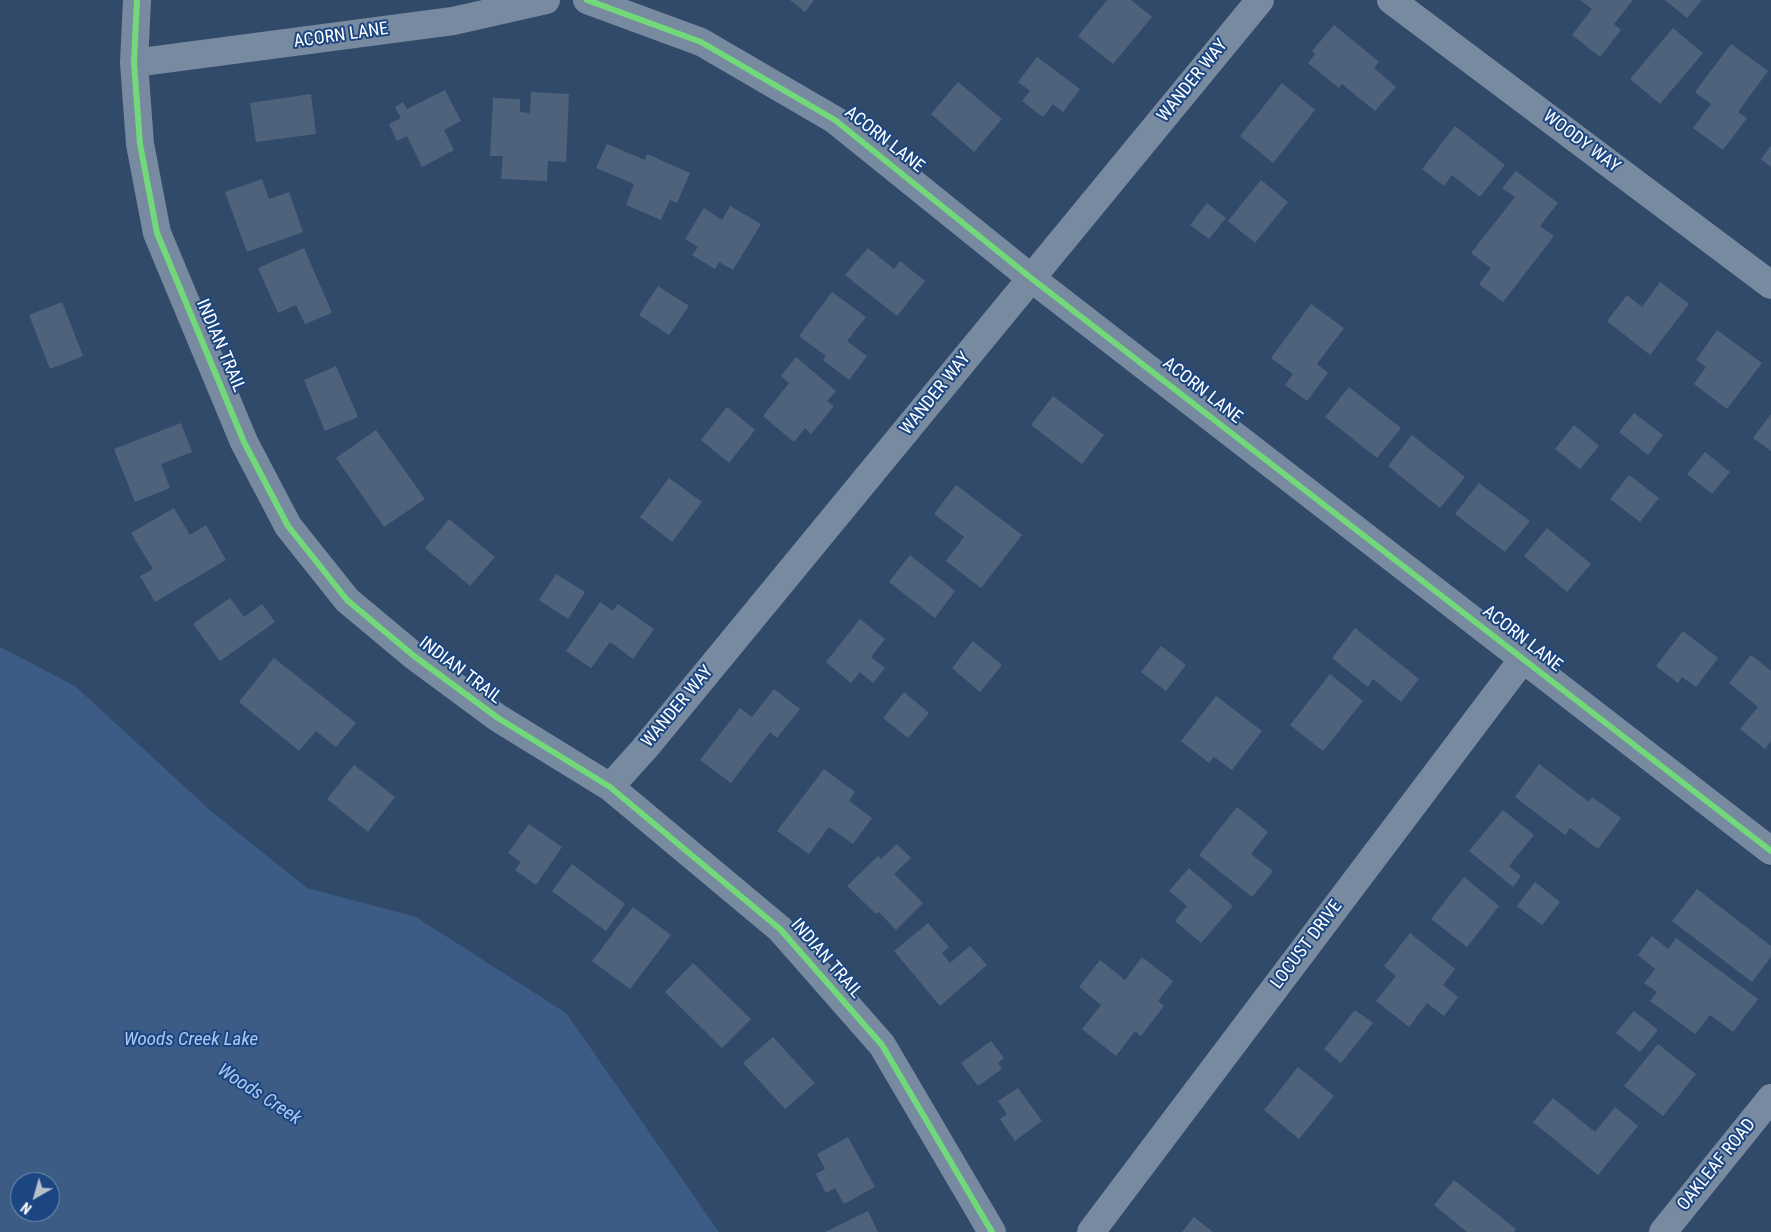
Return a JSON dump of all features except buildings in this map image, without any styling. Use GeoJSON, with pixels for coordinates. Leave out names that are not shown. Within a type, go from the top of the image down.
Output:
{"type":"FeatureCollection","features":[{"type":"Feature","properties":{"kind":"street","name":"INDIAN TRAIL"},"geometry":{"type":"LineString","coordinates":[[137,0],[134,63],[140,144],[157,233],[244,442],[288,526],[347,600],[414,656],[498,718],[610,787],[780,929],[882,1046],[992,1232]]}},
{"type":"Feature","properties":{"kind":"street","name":"ACORN LANE"},"geometry":{"type":"LineString","coordinates":[[134,63],[453,21],[546,0]]}},
{"type":"Feature","properties":{"kind":"street","name":"ACORN LANE"},"geometry":{"type":"LineString","coordinates":[[587,0],[701,42],[835,120],[1031,278],[1771,852]]}},
{"type":"Feature","properties":{"kind":"street","name":"WANDER WAY"},"geometry":{"type":"LineString","coordinates":[[610,787],[645,748],[1260,0]]}},
{"type":"Feature","properties":{"kind":"street","name":"WOODY WAY"},"geometry":{"type":"LineString","coordinates":[[1391,0],[1771,285]]}},
{"type":"Feature","properties":{"kind":"street","name":"LOCUST DRIVE"},"geometry":{"type":"LineString","coordinates":[[1091,1232],[1523,659]]}},
{"type":"Feature","properties":{"kind":"street","name":"OAKLEAF ROAD"},"geometry":{"type":"LineString","coordinates":[[1663,1232],[1771,1098]]}},
{"type":"Feature","properties":{"kind":"water","name":"Woods Creek Lake"},"geometry":{"type":"Polygon","coordinates":[[[0,647],[75,686],[211,811],[307,888],[416,917],[566,1013],[719,1232],[0,1232],[0,647]]]}},
{"type":"Feature","properties":{"kind":"cycle path"},"geometry":{"type":"LineString","coordinates":[[137,0],[134,63],[140,144],[157,233],[244,442],[288,526],[347,600],[414,656],[498,718],[610,787],[780,929],[882,1045],[992,1232]]}},
{"type":"Feature","properties":{"kind":"cycle path"},"geometry":{"type":"LineString","coordinates":[[587,0],[701,42],[835,120],[1031,278],[1771,851]]}},
{"type":"Feature","properties":{"kind":"water label","name":"Woods Creek"},"geometry":{"type":"Point","coordinates":[259,1095]}}]}
